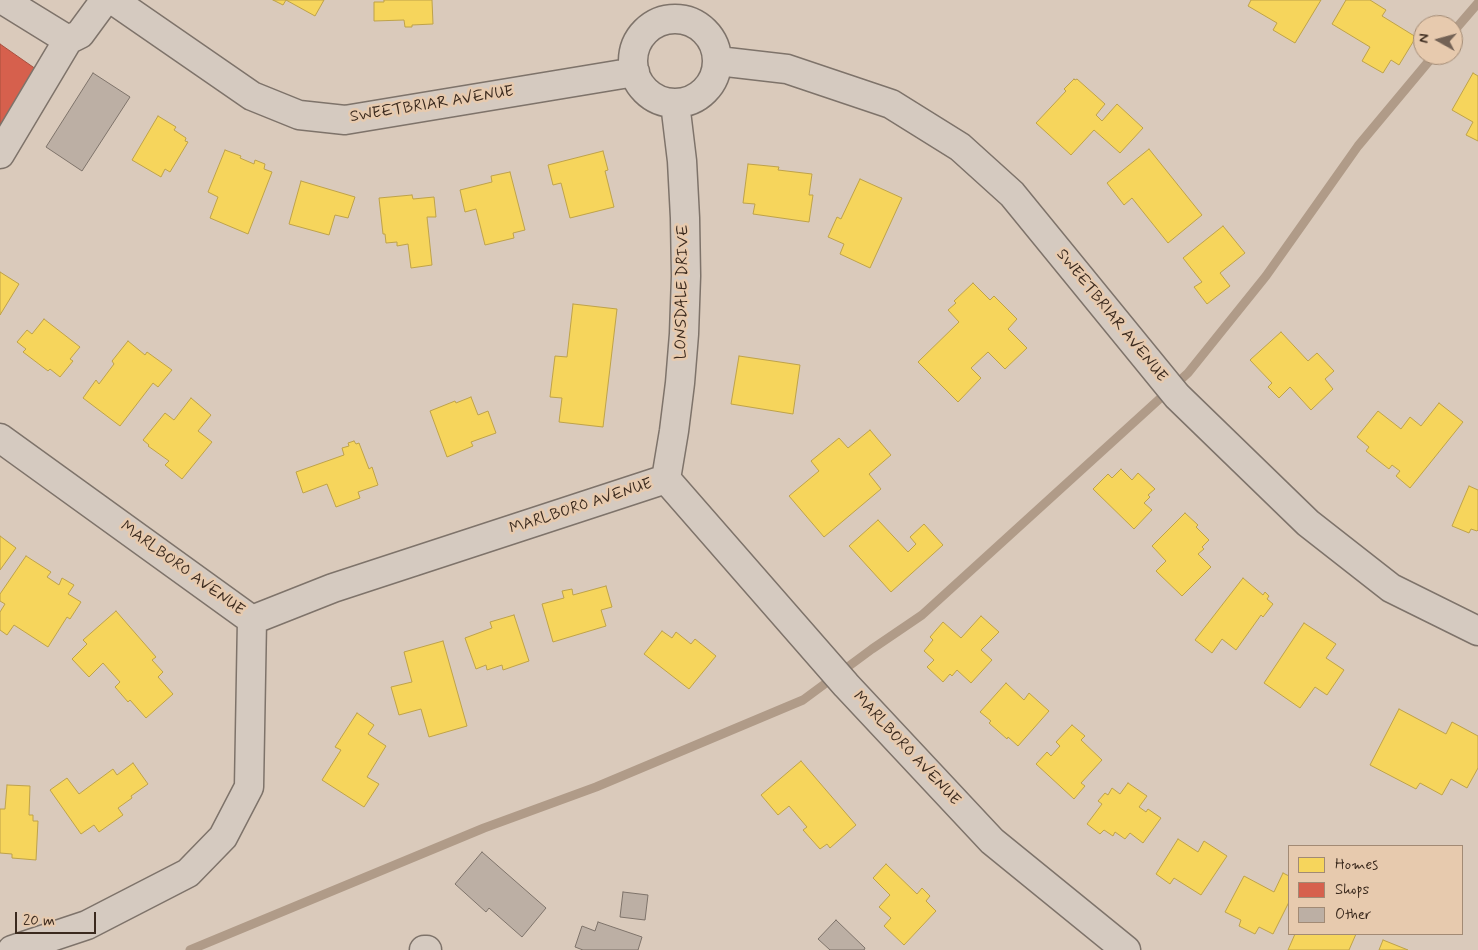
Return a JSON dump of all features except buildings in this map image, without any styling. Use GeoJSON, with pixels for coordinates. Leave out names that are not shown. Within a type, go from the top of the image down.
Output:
{"type":"FeatureCollection","features":[{"type":"Feature","properties":{"kind":"street"},"geometry":{"type":"LineString","coordinates":[[3,0],[68,40]]}},
{"type":"Feature","properties":{"kind":"street"},"geometry":{"type":"LineString","coordinates":[[0,154],[68,40],[80,34],[104,0]]}},
{"type":"Feature","properties":{"kind":"street","name":"SWEETBRIAR AVENUE"},"geometry":{"type":"LineString","coordinates":[[112,0],[252,96],[298,115],[345,120],[634,72]]}},
{"type":"Feature","properties":{"kind":"street"},"geometry":{"type":"LineString","coordinates":[[661,10],[674,18],[687,20],[700,26],[709,35],[716,47],[718,61],[715,74],[709,86],[700,96],[687,102],[661,101],[649,94],[640,84],[634,72],[635,47],[661,10]]}},
{"type":"Feature","properties":{"kind":"street","name":"SWEETBRIAR AVENUE"},"geometry":{"type":"LineString","coordinates":[[718,61],[787,69],[891,104],[960,147],[1012,194],[1170,387],[1316,529],[1391,588],[1478,631]]}},
{"type":"Feature","properties":{"kind":"street","name":"LONSDALE DRIVE"},"geometry":{"type":"LineString","coordinates":[[666,479],[680,383],[686,276],[683,170],[675,103]]}},
{"type":"Feature","properties":{"kind":"street","name":"MARLBORO AVENUE"},"geometry":{"type":"LineString","coordinates":[[0,438],[252,620],[333,588],[666,479],[838,676],[992,841],[1126,950]]}},
{"type":"Feature","properties":{"kind":"street"},"geometry":{"type":"LineString","coordinates":[[12,950],[88,925],[188,873],[223,836],[249,787],[252,620]]}},
{"type":"Feature","properties":{"kind":"waterway"},"geometry":{"type":"LineString","coordinates":[[1463,20],[1478,3]]}},
{"type":"Feature","properties":{"kind":"waterway"},"geometry":{"type":"LineString","coordinates":[[190,950],[484,828],[596,787],[803,700],[922,615],[1188,373],[1266,276],[1358,146],[1426,65]]}}]}
